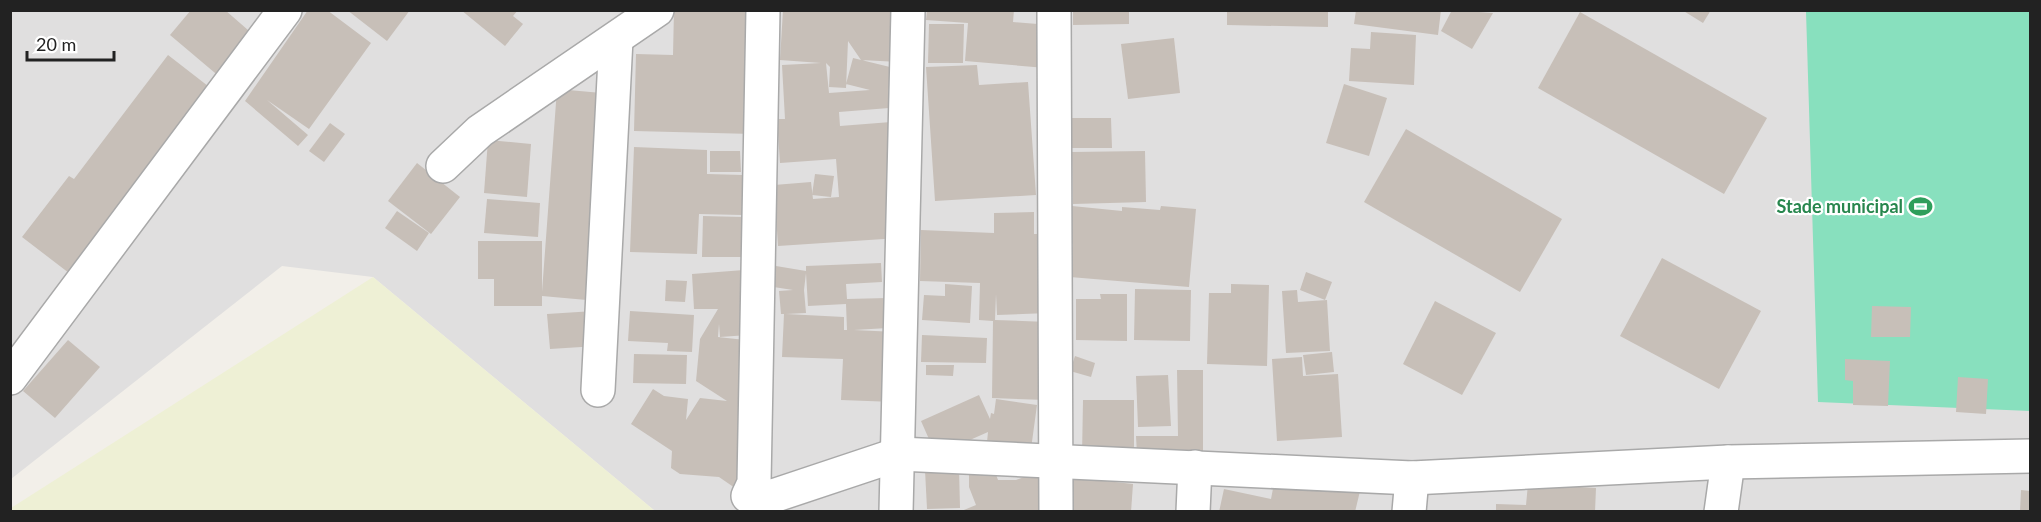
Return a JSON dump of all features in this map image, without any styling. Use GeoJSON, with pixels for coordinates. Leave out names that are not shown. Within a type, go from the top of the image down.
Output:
{"type":"FeatureCollection","features":[{"type":"Feature","properties":{"kind":"street"},"geometry":{"type":"LineString","coordinates":[[10,378],[285,10]]}},
{"type":"Feature","properties":{"kind":"street"},"geometry":{"type":"LineString","coordinates":[[443,166],[480,131],[657,10]]}},
{"type":"Feature","properties":{"kind":"street"},"geometry":{"type":"LineString","coordinates":[[763,10],[754,483],[748,496],[761,500],[899,454],[1058,464],[1195,467],[1412,478],[1728,462],[2031,456]]}},
{"type":"Feature","properties":{"kind":"street"},"geometry":{"type":"LineString","coordinates":[[896,512],[908,10]]}},
{"type":"Feature","properties":{"kind":"street"},"geometry":{"type":"LineString","coordinates":[[1054,10],[1058,464],[1056,512]]}},
{"type":"Feature","properties":{"kind":"street"},"geometry":{"type":"LineString","coordinates":[[598,390],[616,39]]}},
{"type":"Feature","properties":{"kind":"street"},"geometry":{"type":"LineString","coordinates":[[1720,512],[1728,462]]}},
{"type":"Feature","properties":{"kind":"street"},"geometry":{"type":"LineString","coordinates":[[1193,512],[1195,467]]}},
{"type":"Feature","properties":{"kind":"street"},"geometry":{"type":"LineString","coordinates":[[1409,512],[1412,478]]}},
{"type":"Feature","properties":{"kind":"shaded area"},"geometry":{"type":"Polygon","coordinates":[[[11,11],[2030,11],[2030,511],[655,511],[373,277],[282,266],[11,479],[11,11]]]}},
{"type":"Feature","properties":{"kind":"green space","name":"Stade municipal"},"geometry":{"type":"Polygon","coordinates":[[[1806,11],[2030,11],[2030,411],[1818,402],[1806,11]]]}},
{"type":"Feature","properties":{"kind":"green space"},"geometry":{"type":"Polygon","coordinates":[[[373,277],[655,511],[11,511],[11,508],[373,277]]]}},
{"type":"Feature","properties":{"kind":"building"},"geometry":{"type":"Polygon","coordinates":[[[191,10],[225,10],[256,37],[221,78],[170,35],[191,10]]]}},
{"type":"Feature","properties":{"kind":"building"},"geometry":{"type":"Polygon","coordinates":[[[308,10],[327,10],[371,43],[309,129],[267,100],[308,135],[298,146],[245,101],[308,10]]]}},
{"type":"Feature","properties":{"kind":"building"},"geometry":{"type":"Polygon","coordinates":[[[347,10],[410,10],[387,41],[347,10]]]}},
{"type":"Feature","properties":{"kind":"building"},"geometry":{"type":"Polygon","coordinates":[[[461,10],[518,10],[513,16],[523,24],[505,46],[461,10]]]}},
{"type":"Feature","properties":{"kind":"building"},"geometry":{"type":"Polygon","coordinates":[[[674,10],[756,10],[753,134],[634,131],[636,54],[673,55],[674,10]]]}},
{"type":"Feature","properties":{"kind":"building"},"geometry":{"type":"Polygon","coordinates":[[[783,10],[895,10],[899,62],[861,60],[894,68],[888,91],[889,108],[839,112],[840,126],[891,122],[899,238],[778,246],[774,185],[811,182],[813,199],[839,197],[836,159],[780,163],[777,119],[785,119],[782,65],[821,63],[780,60],[783,10]],[[848,41],[846,83],[853,58],[861,60],[848,41]],[[826,63],[829,93],[870,90],[846,84],[846,88],[829,87],[830,67],[826,63]]]}},
{"type":"Feature","properties":{"kind":"building"},"geometry":{"type":"Polygon","coordinates":[[[927,10],[1014,10],[1013,22],[1050,25],[1046,68],[965,61],[968,23],[926,20],[927,10]]]}},
{"type":"Feature","properties":{"kind":"building"},"geometry":{"type":"Polygon","coordinates":[[[1073,10],[1129,10],[1129,24],[1073,25],[1073,10]]]}},
{"type":"Feature","properties":{"kind":"building"},"geometry":{"type":"Polygon","coordinates":[[[1227,10],[1328,10],[1328,27],[1227,25],[1227,10]]]}},
{"type":"Feature","properties":{"kind":"building"},"geometry":{"type":"Polygon","coordinates":[[[1356,10],[1441,10],[1438,35],[1354,24],[1356,10]]]}},
{"type":"Feature","properties":{"kind":"building"},"geometry":{"type":"Polygon","coordinates":[[[1452,10],[1493,13],[1472,49],[1441,31],[1452,10]]]}},
{"type":"Feature","properties":{"kind":"building"},"geometry":{"type":"Polygon","coordinates":[[[1682,10],[1711,10],[1703,23],[1682,10]]]}},
{"type":"Feature","properties":{"kind":"building"},"geometry":{"type":"Polygon","coordinates":[[[1580,12],[1767,118],[1724,194],[1538,88],[1580,12]]]}},
{"type":"Feature","properties":{"kind":"building"},"geometry":{"type":"Polygon","coordinates":[[[929,24],[964,24],[963,63],[928,63],[929,24]]]}},
{"type":"Feature","properties":{"kind":"building"},"geometry":{"type":"Polygon","coordinates":[[[1371,32],[1416,35],[1414,85],[1349,81],[1351,48],[1370,49],[1371,32]]]}},
{"type":"Feature","properties":{"kind":"building"},"geometry":{"type":"Polygon","coordinates":[[[1174,38],[1180,93],[1128,99],[1121,44],[1174,38]]]}},
{"type":"Feature","properties":{"kind":"building"},"geometry":{"type":"Polygon","coordinates":[[[168,55],[217,93],[82,283],[22,237],[69,176],[74,179],[168,55]]]}},
{"type":"Feature","properties":{"kind":"building"},"geometry":{"type":"Polygon","coordinates":[[[977,65],[979,85],[1028,82],[1036,195],[935,201],[926,67],[977,65]]]}},
{"type":"Feature","properties":{"kind":"building"},"geometry":{"type":"Polygon","coordinates":[[[1344,84],[1387,98],[1369,156],[1326,143],[1344,84]]]}},
{"type":"Feature","properties":{"kind":"building"},"geometry":{"type":"Polygon","coordinates":[[[557,89],[613,94],[598,301],[542,296],[542,306],[494,306],[494,279],[478,279],[478,241],[542,241],[542,292],[557,89]]]}},
{"type":"Feature","properties":{"kind":"building"},"geometry":{"type":"Polygon","coordinates":[[[1070,118],[1111,118],[1112,148],[1070,148],[1070,118]]]}},
{"type":"Feature","properties":{"kind":"building"},"geometry":{"type":"Polygon","coordinates":[[[330,123],[345,134],[324,162],[309,151],[330,123]]]}},
{"type":"Feature","properties":{"kind":"building"},"geometry":{"type":"Polygon","coordinates":[[[1406,129],[1562,219],[1520,292],[1364,202],[1406,129]]]}},
{"type":"Feature","properties":{"kind":"building"},"geometry":{"type":"Polygon","coordinates":[[[488,140],[531,144],[527,197],[484,193],[488,140]]]}},
{"type":"Feature","properties":{"kind":"building"},"geometry":{"type":"Polygon","coordinates":[[[634,147],[707,150],[707,174],[743,175],[742,215],[699,214],[697,254],[630,252],[634,147]]]}},
{"type":"Feature","properties":{"kind":"building"},"geometry":{"type":"Polygon","coordinates":[[[710,151],[740,151],[741,172],[710,172],[710,151]]]}},
{"type":"Feature","properties":{"kind":"building"},"geometry":{"type":"Polygon","coordinates":[[[1145,151],[1146,202],[1073,204],[1072,152],[1145,151]]]}},
{"type":"Feature","properties":{"kind":"building"},"geometry":{"type":"Polygon","coordinates":[[[417,163],[460,197],[431,234],[388,201],[417,163]]]}},
{"type":"Feature","properties":{"kind":"building"},"geometry":{"type":"Polygon","coordinates":[[[815,174],[834,176],[831,197],[812,195],[815,174]]]}},
{"type":"Feature","properties":{"kind":"building"},"geometry":{"type":"Polygon","coordinates":[[[487,199],[540,203],[538,237],[484,233],[487,199]]]}},
{"type":"Feature","properties":{"kind":"building"},"geometry":{"type":"Polygon","coordinates":[[[1072,206],[1122,211],[1122,207],[1160,210],[1161,206],[1196,209],[1189,287],[1070,277],[1073,244],[1069,244],[1072,206]]]}},
{"type":"Feature","properties":{"kind":"building"},"geometry":{"type":"Polygon","coordinates":[[[397,211],[429,233],[417,251],[385,228],[397,211]]]}},
{"type":"Feature","properties":{"kind":"building"},"geometry":{"type":"Polygon","coordinates":[[[1034,212],[1034,234],[1047,234],[1049,313],[997,315],[996,294],[995,320],[1048,322],[1046,400],[992,398],[993,321],[979,320],[980,283],[920,281],[921,230],[994,233],[994,213],[1034,212]]]}},
{"type":"Feature","properties":{"kind":"building"},"geometry":{"type":"Polygon","coordinates":[[[703,216],[743,217],[743,257],[702,257],[703,216]]]}},
{"type":"Feature","properties":{"kind":"building"},"geometry":{"type":"Polygon","coordinates":[[[1662,258],[1761,311],[1719,389],[1620,336],[1662,258]]]}},
{"type":"Feature","properties":{"kind":"building"},"geometry":{"type":"Polygon","coordinates":[[[881,263],[882,282],[846,284],[847,299],[887,298],[888,328],[854,330],[896,332],[894,402],[841,400],[843,359],[782,357],[784,314],[781,314],[779,291],[793,290],[767,286],[770,265],[806,271],[806,266],[881,263]],[[806,273],[804,290],[806,313],[786,314],[844,317],[844,330],[847,330],[846,304],[808,306],[806,273]]]}},
{"type":"Feature","properties":{"kind":"building"},"geometry":{"type":"Polygon","coordinates":[[[744,270],[748,335],[720,337],[719,324],[718,337],[754,341],[741,478],[735,488],[719,477],[680,474],[671,468],[672,451],[631,424],[653,389],[664,396],[688,399],[686,420],[700,398],[727,401],[696,381],[700,339],[718,309],[694,309],[692,274],[744,270]]]}},
{"type":"Feature","properties":{"kind":"building"},"geometry":{"type":"Polygon","coordinates":[[[1306,272],[1332,282],[1325,300],[1300,290],[1306,272]]]}},
{"type":"Feature","properties":{"kind":"building"},"geometry":{"type":"Polygon","coordinates":[[[666,280],[687,281],[685,302],[665,301],[666,280]]]}},
{"type":"Feature","properties":{"kind":"building"},"geometry":{"type":"Polygon","coordinates":[[[945,284],[972,286],[970,323],[922,320],[924,295],[945,296],[945,284]]]}},
{"type":"Feature","properties":{"kind":"building"},"geometry":{"type":"Polygon","coordinates":[[[1231,284],[1269,285],[1267,366],[1207,364],[1209,293],[1231,293],[1231,284]]]}},
{"type":"Feature","properties":{"kind":"building"},"geometry":{"type":"Polygon","coordinates":[[[1135,289],[1191,290],[1190,341],[1134,340],[1135,289]]]}},
{"type":"Feature","properties":{"kind":"building"},"geometry":{"type":"Polygon","coordinates":[[[1297,290],[1298,302],[1327,300],[1330,351],[1286,353],[1282,291],[1297,290]]]}},
{"type":"Feature","properties":{"kind":"building"},"geometry":{"type":"Polygon","coordinates":[[[1100,294],[1127,294],[1127,341],[1076,340],[1076,299],[1101,299],[1100,294]]]}},
{"type":"Feature","properties":{"kind":"building"},"geometry":{"type":"Polygon","coordinates":[[[1435,301],[1496,333],[1462,395],[1403,364],[1435,301]]]}},
{"type":"Feature","properties":{"kind":"building"},"geometry":{"type":"Polygon","coordinates":[[[1872,306],[1911,307],[1910,337],[1871,337],[1872,306]]]}},
{"type":"Feature","properties":{"kind":"building"},"geometry":{"type":"Polygon","coordinates":[[[594,311],[597,346],[550,349],[547,314],[594,311]]]}},
{"type":"Feature","properties":{"kind":"building"},"geometry":{"type":"Polygon","coordinates":[[[630,311],[694,315],[692,352],[667,351],[668,343],[628,341],[630,311]]]}},
{"type":"Feature","properties":{"kind":"building"},"geometry":{"type":"Polygon","coordinates":[[[922,335],[987,338],[986,363],[921,362],[922,335]]]}},
{"type":"Feature","properties":{"kind":"building"},"geometry":{"type":"Polygon","coordinates":[[[68,340],[100,367],[55,418],[23,391],[68,340]]]}},
{"type":"Feature","properties":{"kind":"building"},"geometry":{"type":"Polygon","coordinates":[[[1332,352],[1334,372],[1306,375],[1303,355],[1332,352]]]}},
{"type":"Feature","properties":{"kind":"building"},"geometry":{"type":"Polygon","coordinates":[[[634,354],[687,355],[686,384],[633,383],[634,354]]]}},
{"type":"Feature","properties":{"kind":"building"},"geometry":{"type":"Polygon","coordinates":[[[1075,356],[1095,363],[1091,377],[1070,371],[1075,356]]]}},
{"type":"Feature","properties":{"kind":"building"},"geometry":{"type":"Polygon","coordinates":[[[1302,357],[1303,376],[1338,374],[1342,437],[1277,441],[1272,359],[1302,357]]]}},
{"type":"Feature","properties":{"kind":"building"},"geometry":{"type":"Polygon","coordinates":[[[1845,359],[1890,361],[1888,406],[1853,405],[1853,381],[1845,380],[1845,359]]]}},
{"type":"Feature","properties":{"kind":"building"},"geometry":{"type":"Polygon","coordinates":[[[926,365],[954,365],[953,376],[926,375],[926,365]]]}},
{"type":"Feature","properties":{"kind":"building"},"geometry":{"type":"Polygon","coordinates":[[[1177,370],[1203,370],[1203,454],[1137,454],[1136,436],[1178,436],[1177,370]]]}},
{"type":"Feature","properties":{"kind":"building"},"geometry":{"type":"Polygon","coordinates":[[[1168,375],[1171,426],[1138,427],[1136,376],[1168,375]]]}},
{"type":"Feature","properties":{"kind":"building"},"geometry":{"type":"Polygon","coordinates":[[[1958,377],[1988,379],[1986,414],[1956,412],[1958,377]]]}},
{"type":"Feature","properties":{"kind":"building"},"geometry":{"type":"Polygon","coordinates":[[[979,395],[990,419],[991,413],[994,414],[996,399],[1037,405],[1031,449],[987,442],[988,432],[936,455],[921,421],[979,395]]]}},
{"type":"Feature","properties":{"kind":"building"},"geometry":{"type":"Polygon","coordinates":[[[1083,400],[1134,400],[1134,456],[1082,456],[1083,400]]]}},
{"type":"Feature","properties":{"kind":"building"},"geometry":{"type":"Polygon","coordinates":[[[969,461],[991,461],[998,480],[1016,480],[1038,472],[1050,505],[1049,512],[959,512],[976,505],[969,487],[969,461]]]}},
{"type":"Feature","properties":{"kind":"building"},"geometry":{"type":"Polygon","coordinates":[[[959,468],[960,508],[927,509],[925,470],[959,468]]]}},
{"type":"Feature","properties":{"kind":"building"},"geometry":{"type":"Polygon","coordinates":[[[1276,473],[1360,491],[1355,512],[1219,512],[1224,489],[1271,499],[1276,473]]]}},
{"type":"Feature","properties":{"kind":"building"},"geometry":{"type":"Polygon","coordinates":[[[1070,477],[1133,484],[1131,512],[1067,512],[1070,477]]]}},
{"type":"Feature","properties":{"kind":"building"},"geometry":{"type":"Polygon","coordinates":[[[1528,484],[1596,488],[1595,512],[1496,512],[1496,504],[1526,505],[1528,484]]]}},
{"type":"Feature","properties":{"kind":"building"},"geometry":{"type":"Polygon","coordinates":[[[2021,490],[2030,491],[2030,512],[2020,512],[2021,490]]]}},
{"type":"Feature","properties":{"kind":"place","name":"Stade municipal"},"geometry":{"type":"Point","coordinates":[1921,206]}}]}
